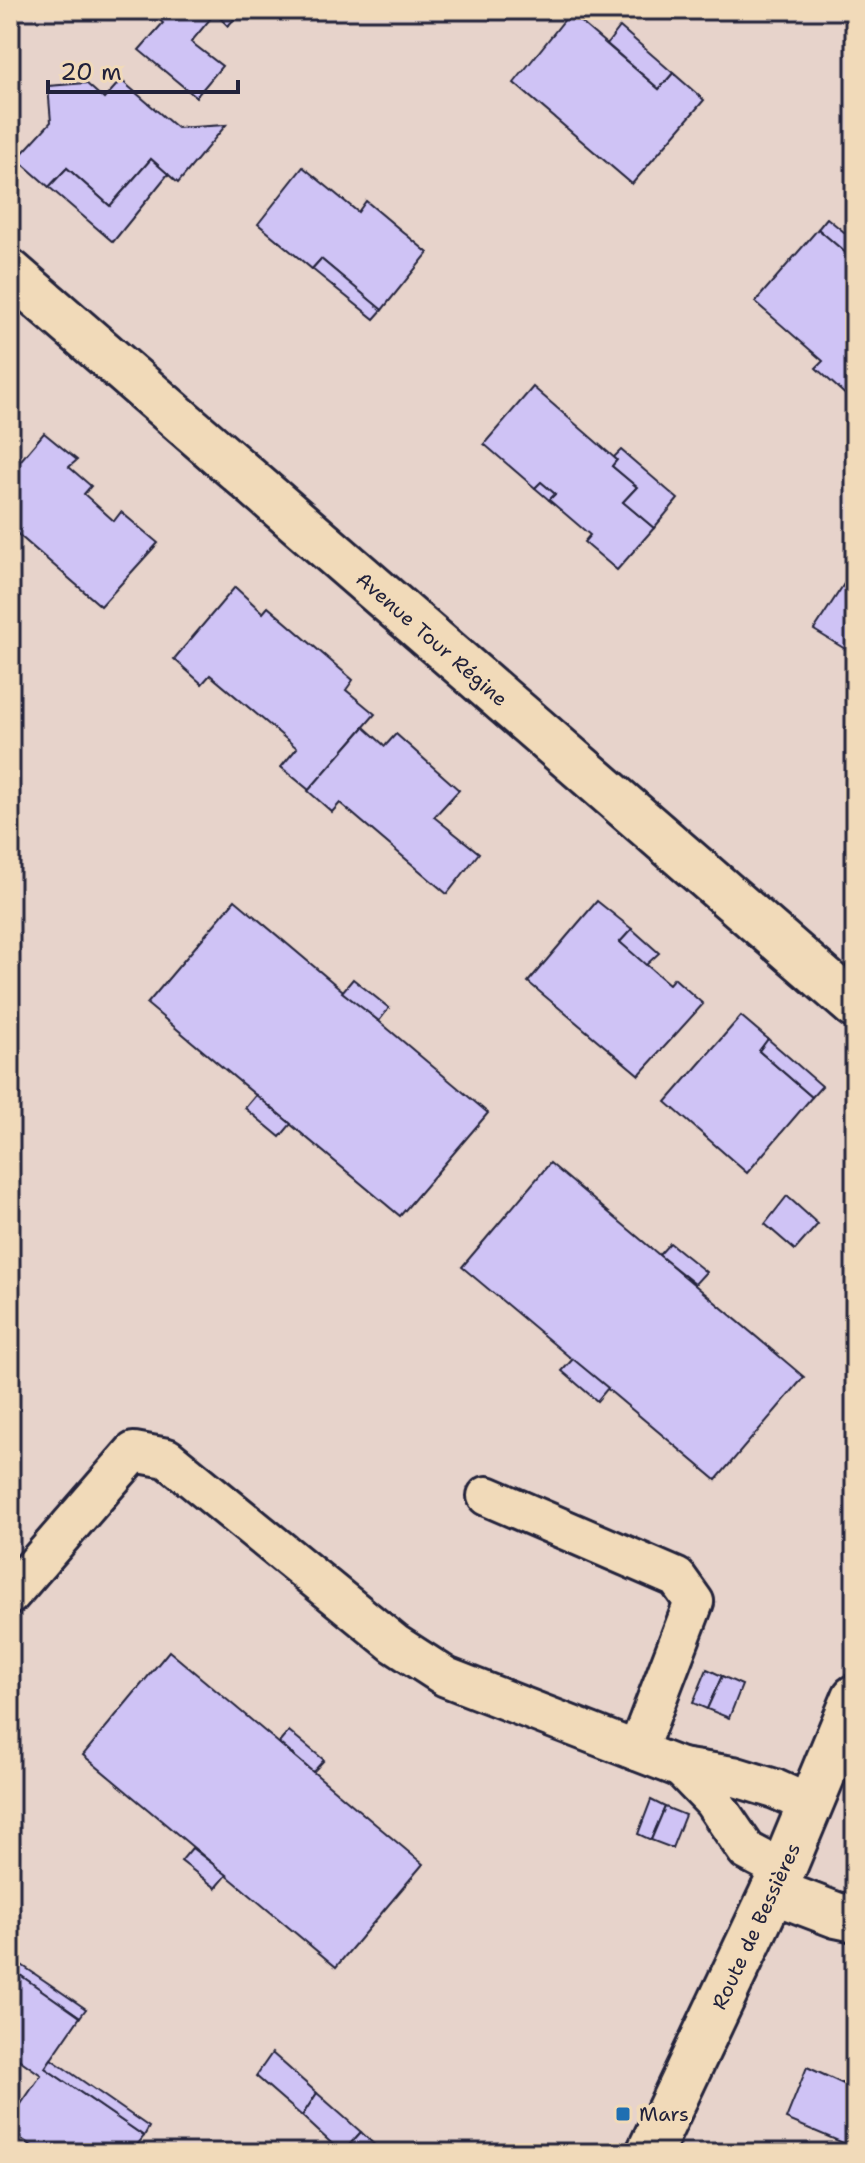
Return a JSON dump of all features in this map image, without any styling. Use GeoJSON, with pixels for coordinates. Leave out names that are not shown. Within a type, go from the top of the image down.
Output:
{"type":"FeatureCollection","features":[{"type":"Feature","properties":{"kind":"street","name":"Avenue Tour Régine"},"geometry":{"type":"LineString","coordinates":[[10,272],[855,1006]]}},
{"type":"Feature","properties":{"kind":"street","name":"Route de Bessières"},"geometry":{"type":"LineString","coordinates":[[649,2153],[778,1880],[855,1697]]}},
{"type":"Feature","properties":{"kind":"street"},"geometry":{"type":"LineString","coordinates":[[778,1880],[836,1915],[855,1919]]}},
{"type":"Feature","properties":{"kind":"lane"},"geometry":{"type":"LineString","coordinates":[[10,1595],[134,1452],[167,1458],[395,1644],[446,1677],[681,1768],[733,1776],[775,1789],[811,1805]]}},
{"type":"Feature","properties":{"kind":"lane"},"geometry":{"type":"LineString","coordinates":[[487,1496],[677,1578],[694,1602],[637,1751]]}},
{"type":"Feature","properties":{"kind":"lane"},"geometry":{"type":"LineString","coordinates":[[681,1768],[713,1801],[747,1851],[778,1880]]}},
{"type":"Feature","properties":{"kind":"building"},"geometry":{"type":"Polygon","coordinates":[[[148,10],[242,10],[228,26],[215,13],[191,42],[222,66],[196,97],[139,50],[163,23],[148,10]]]}},
{"type":"Feature","properties":{"kind":"building"},"geometry":{"type":"Polygon","coordinates":[[[570,13],[659,89],[673,73],[704,100],[632,184],[514,83],[570,13]]]}},
{"type":"Feature","properties":{"kind":"building"},"geometry":{"type":"Polygon","coordinates":[[[620,27],[673,73],[659,89],[607,44],[620,27]]]}},
{"type":"Feature","properties":{"kind":"building"},"geometry":{"type":"Polygon","coordinates":[[[121,80],[177,128],[226,125],[178,183],[151,159],[110,206],[67,168],[49,187],[17,159],[51,122],[48,86],[86,83],[104,99],[121,80]]]}},
{"type":"Feature","properties":{"kind":"building"},"geometry":{"type":"Polygon","coordinates":[[[151,159],[168,174],[113,242],[49,187],[67,168],[110,206],[151,159]]]}},
{"type":"Feature","properties":{"kind":"building"},"geometry":{"type":"Polygon","coordinates":[[[303,167],[358,212],[366,201],[428,253],[382,310],[321,259],[312,269],[258,224],[303,167]]]}},
{"type":"Feature","properties":{"kind":"building"},"geometry":{"type":"Polygon","coordinates":[[[827,218],[855,241],[855,261],[818,229],[827,218]]]}},
{"type":"Feature","properties":{"kind":"building"},"geometry":{"type":"Polygon","coordinates":[[[818,229],[855,261],[855,391],[849,398],[816,368],[823,361],[755,302],[818,229]]]}},
{"type":"Feature","properties":{"kind":"building"},"geometry":{"type":"Polygon","coordinates":[[[321,259],[382,310],[374,319],[312,269],[321,259]]]}},
{"type":"Feature","properties":{"kind":"building"},"geometry":{"type":"Polygon","coordinates":[[[533,387],[617,460],[612,466],[637,487],[623,502],[654,528],[617,570],[584,542],[590,535],[549,500],[555,494],[541,482],[535,488],[484,444],[533,387]]]}},
{"type":"Feature","properties":{"kind":"building"},"geometry":{"type":"Polygon","coordinates":[[[44,433],[77,460],[69,467],[91,486],[84,494],[114,521],[121,512],[158,543],[101,606],[12,529],[16,523],[10,518],[10,473],[44,433]]]}},
{"type":"Feature","properties":{"kind":"building"},"geometry":{"type":"Polygon","coordinates":[[[621,450],[678,499],[654,528],[623,502],[637,487],[612,466],[617,460],[614,457],[621,450]]]}},
{"type":"Feature","properties":{"kind":"building"},"geometry":{"type":"Polygon","coordinates":[[[541,482],[555,494],[549,500],[535,488],[541,482]]]}},
{"type":"Feature","properties":{"kind":"building"},"geometry":{"type":"Polygon","coordinates":[[[844,584],[855,592],[855,655],[814,630],[844,584]]]}},
{"type":"Feature","properties":{"kind":"building"},"geometry":{"type":"Polygon","coordinates":[[[235,587],[263,613],[268,607],[353,680],[346,690],[375,714],[309,790],[281,767],[297,748],[210,675],[202,684],[174,659],[235,587]]]}},
{"type":"Feature","properties":{"kind":"building"},"geometry":{"type":"Polygon","coordinates":[[[364,727],[385,746],[396,734],[459,790],[434,817],[479,853],[447,894],[340,803],[332,812],[308,791],[364,727]]]}},
{"type":"Feature","properties":{"kind":"building"},"geometry":{"type":"Polygon","coordinates":[[[235,900],[488,1113],[400,1216],[147,1004],[235,900]]]}},
{"type":"Feature","properties":{"kind":"building"},"geometry":{"type":"Polygon","coordinates":[[[597,901],[632,929],[620,942],[669,984],[674,978],[703,1004],[639,1075],[528,982],[597,901]]]}},
{"type":"Feature","properties":{"kind":"building"},"geometry":{"type":"Polygon","coordinates":[[[632,929],[659,953],[646,965],[620,942],[632,929]]]}},
{"type":"Feature","properties":{"kind":"building"},"geometry":{"type":"Polygon","coordinates":[[[353,979],[389,1008],[379,1021],[342,992],[353,979]]]}},
{"type":"Feature","properties":{"kind":"building"},"geometry":{"type":"Polygon","coordinates":[[[741,1016],[768,1039],[759,1051],[812,1097],[747,1173],[666,1102],[741,1016]]]}},
{"type":"Feature","properties":{"kind":"building"},"geometry":{"type":"Polygon","coordinates":[[[768,1039],[822,1086],[812,1097],[759,1051],[768,1039]]]}},
{"type":"Feature","properties":{"kind":"building"},"geometry":{"type":"Polygon","coordinates":[[[256,1095],[291,1124],[280,1137],[245,1108],[256,1095]]]}},
{"type":"Feature","properties":{"kind":"building"},"geometry":{"type":"Polygon","coordinates":[[[550,1163],[804,1377],[716,1480],[462,1267],[550,1163]]]}},
{"type":"Feature","properties":{"kind":"building"},"geometry":{"type":"Polygon","coordinates":[[[787,1196],[818,1224],[795,1250],[765,1224],[787,1196]]]}},
{"type":"Feature","properties":{"kind":"building"},"geometry":{"type":"Polygon","coordinates":[[[670,1243],[706,1272],[695,1284],[659,1255],[670,1243]]]}},
{"type":"Feature","properties":{"kind":"building"},"geometry":{"type":"Polygon","coordinates":[[[573,1359],[608,1388],[597,1401],[562,1371],[573,1359]]]}},
{"type":"Feature","properties":{"kind":"building"},"geometry":{"type":"Polygon","coordinates":[[[169,1651],[423,1864],[336,1967],[83,1755],[169,1651]]]}},
{"type":"Feature","properties":{"kind":"building"},"geometry":{"type":"Polygon","coordinates":[[[707,1669],[722,1676],[707,1709],[693,1703],[707,1669]]]}},
{"type":"Feature","properties":{"kind":"building"},"geometry":{"type":"Polygon","coordinates":[[[722,1676],[742,1685],[729,1718],[707,1709],[722,1676]]]}},
{"type":"Feature","properties":{"kind":"building"},"geometry":{"type":"Polygon","coordinates":[[[289,1731],[324,1760],[313,1772],[279,1743],[289,1731]]]}},
{"type":"Feature","properties":{"kind":"building"},"geometry":{"type":"Polygon","coordinates":[[[651,1800],[665,1807],[651,1840],[638,1834],[651,1800]]]}},
{"type":"Feature","properties":{"kind":"building"},"geometry":{"type":"Polygon","coordinates":[[[665,1807],[685,1815],[672,1848],[651,1840],[665,1807]]]}},
{"type":"Feature","properties":{"kind":"building"},"geometry":{"type":"Polygon","coordinates":[[[192,1848],[227,1875],[216,1888],[181,1861],[192,1848]]]}},
{"type":"Feature","properties":{"kind":"building"},"geometry":{"type":"Polygon","coordinates":[[[10,1957],[86,2009],[80,2017],[10,1968],[10,1957]]]}},
{"type":"Feature","properties":{"kind":"building"},"geometry":{"type":"Polygon","coordinates":[[[10,1968],[80,2017],[45,2068],[144,2136],[131,2153],[42,2153],[10,2131],[10,2120],[41,2075],[10,2053],[10,1968]]]}},
{"type":"Feature","properties":{"kind":"building"},"geometry":{"type":"Polygon","coordinates":[[[272,2053],[317,2093],[302,2116],[256,2076],[272,2053]]]}},
{"type":"Feature","properties":{"kind":"building"},"geometry":{"type":"Polygon","coordinates":[[[51,2059],[149,2127],[144,2136],[45,2068],[51,2059]]]}},
{"type":"Feature","properties":{"kind":"building"},"geometry":{"type":"Polygon","coordinates":[[[807,2067],[848,2086],[851,2076],[855,2078],[855,2148],[786,2119],[807,2067]]]}},
{"type":"Feature","properties":{"kind":"building"},"geometry":{"type":"Polygon","coordinates":[[[317,2093],[361,2132],[342,2153],[302,2116],[317,2093]]]}},
{"type":"Feature","properties":{"kind":"building"},"geometry":{"type":"Polygon","coordinates":[[[361,2132],[383,2153],[342,2153],[361,2132]]]}},
{"type":"Feature","properties":{"kind":"place","name":"Mars"},"geometry":{"type":"Point","coordinates":[623,2114]}}]}
